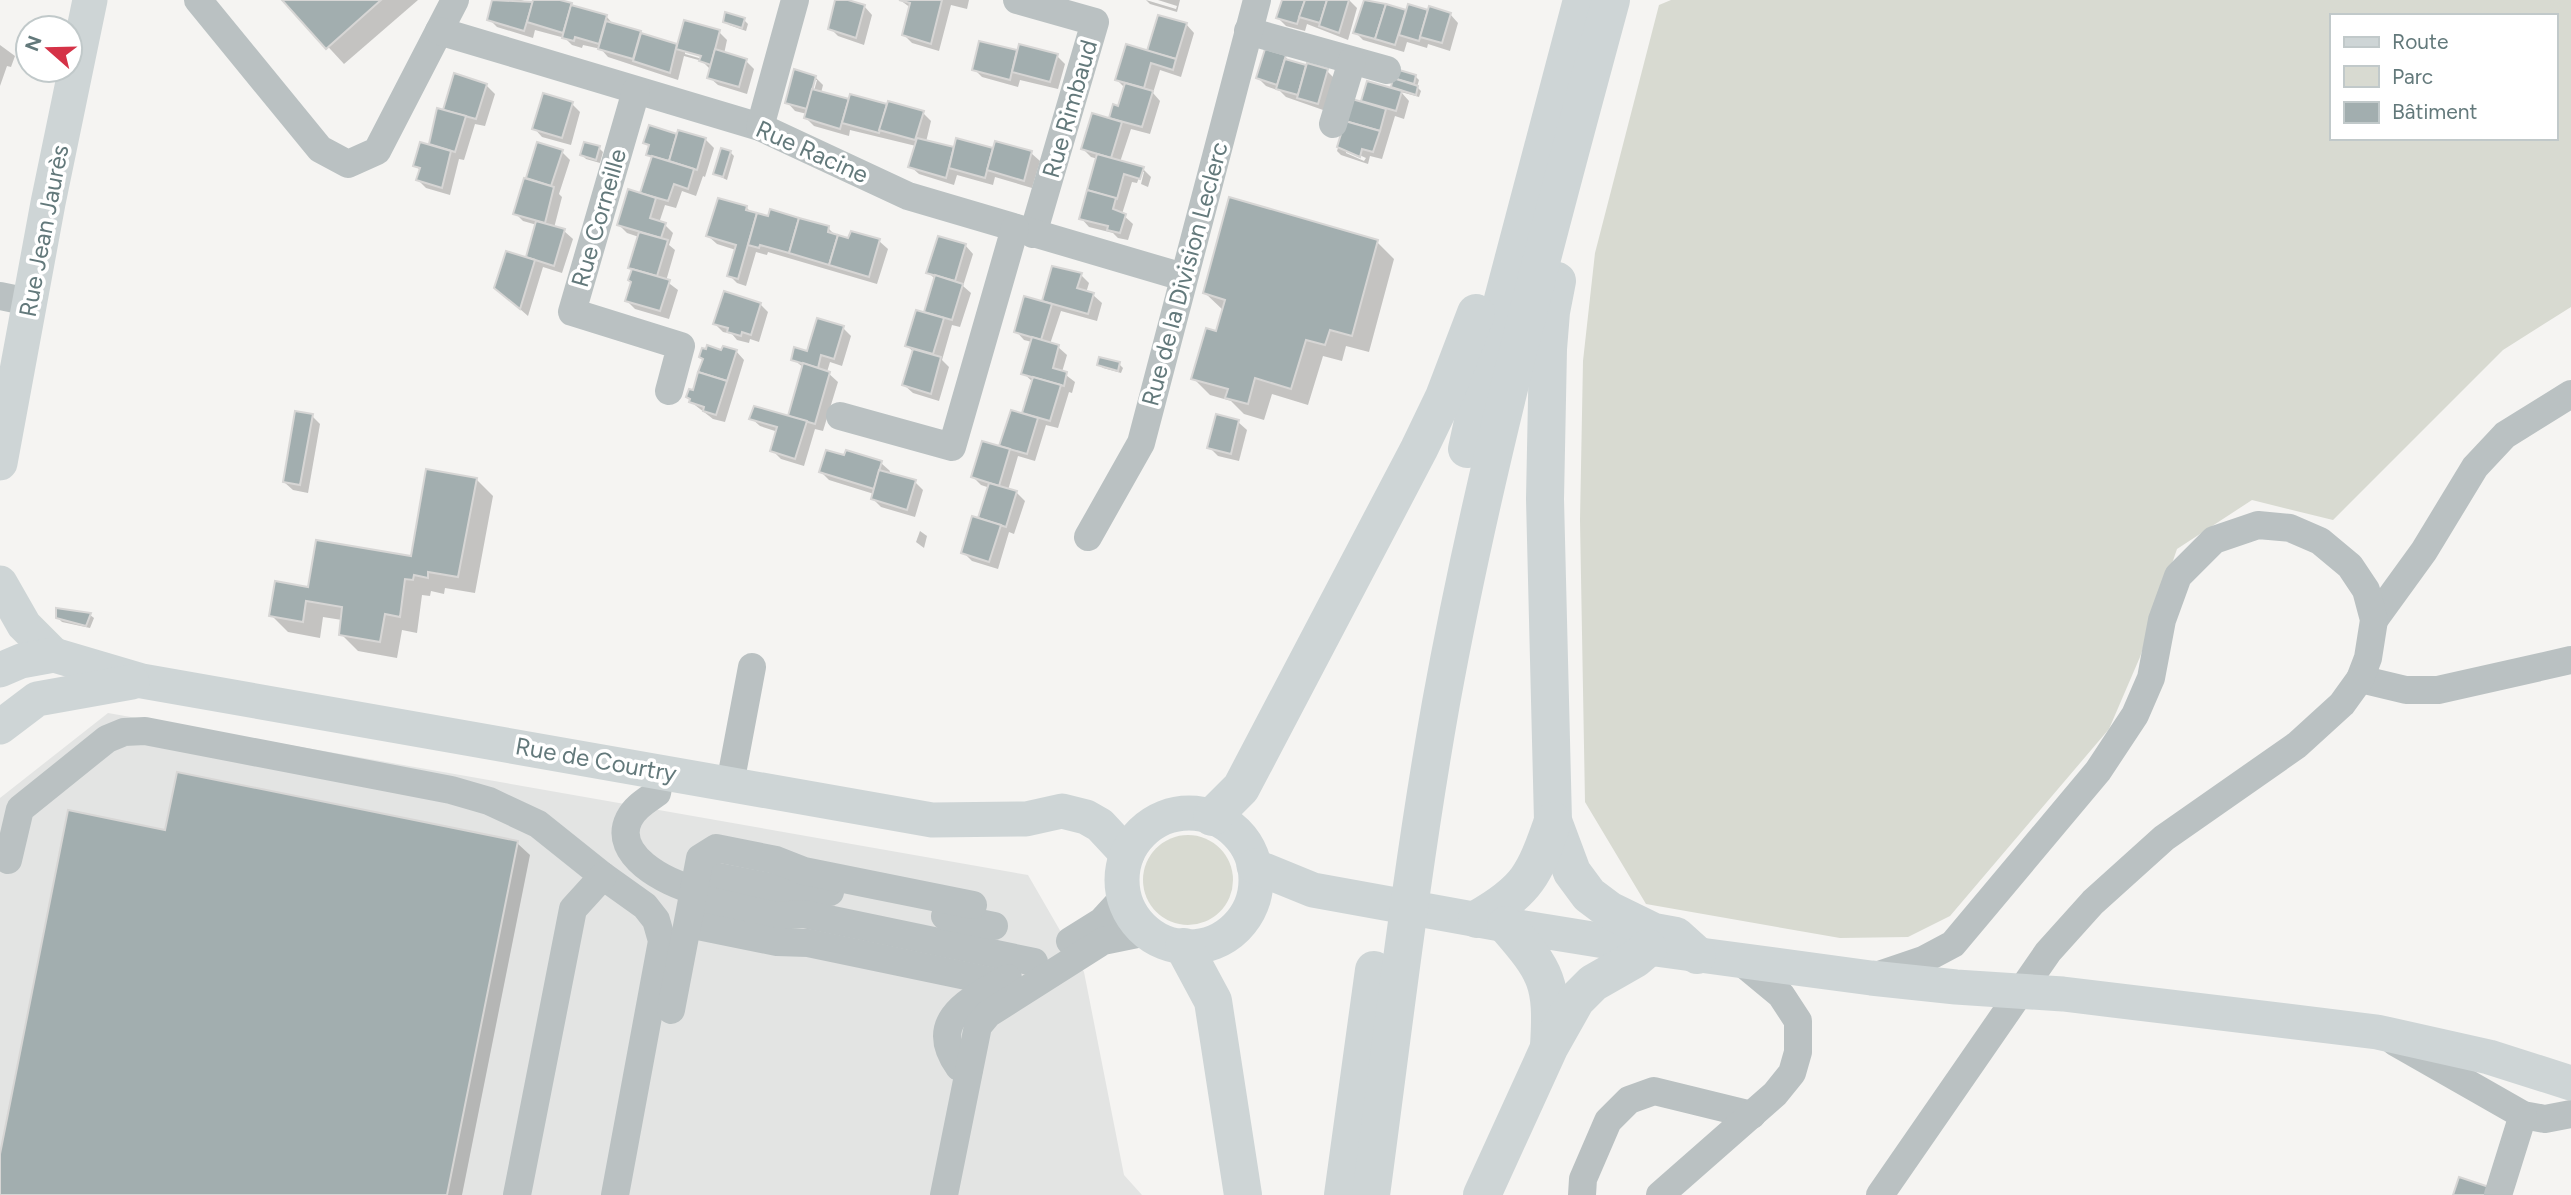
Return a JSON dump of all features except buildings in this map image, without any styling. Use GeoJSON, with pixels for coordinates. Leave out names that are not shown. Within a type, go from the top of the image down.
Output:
{"type":"FeatureCollection","features":[{"type":"Feature","properties":{"kind":"highway"},"geometry":{"type":"LineString","coordinates":[[1582,0],[1564,121],[1581,185],[1555,291],[1548,349],[1545,499],[1553,821],[1572,872],[1589,895],[1609,910],[1646,928],[1676,936],[1697,955]]}},
{"type":"Feature","properties":{"kind":"highway"},"geometry":{"type":"LineString","coordinates":[[1343,1195],[1390,956],[1404,856],[1419,682],[1464,459],[1484,371],[1564,121],[1611,0]]}},
{"type":"Feature","properties":{"kind":"highway"},"geometry":{"type":"LineString","coordinates":[[1212,817],[1241,788],[1419,449],[1467,340],[1516,169],[1564,121]]}},
{"type":"Feature","properties":{"kind":"highway"},"geometry":{"type":"LineString","coordinates":[[1549,1048],[1551,1016],[1549,992],[1543,971],[1492,922],[1503,904],[1536,868],[1553,821]]}},
{"type":"Feature","properties":{"kind":"highway"},"geometry":{"type":"LineString","coordinates":[[1184,947],[1213,1001],[1243,1195]]}},
{"type":"Feature","properties":{"kind":"highway"},"geometry":{"type":"LineString","coordinates":[[1482,1195],[1549,1048],[1576,1000],[1593,983],[1635,959],[1648,948]]}},
{"type":"Feature","properties":{"kind":"highway"},"geometry":{"type":"LineString","coordinates":[[1371,1195],[1390,956]]}},
{"type":"Feature","properties":{"kind":"main road","name":"Rue Jean Jaurès"},"geometry":{"type":"LineString","coordinates":[[0,463],[15,299],[90,0]]}},
{"type":"Feature","properties":{"kind":"main road","name":"Rue de Courtry"},"geometry":{"type":"LineString","coordinates":[[0,583],[23,625],[54,655]]}},
{"type":"Feature","properties":{"kind":"main road","name":"Rue de Courtry"},"geometry":{"type":"LineString","coordinates":[[1,668],[54,655],[142,681],[932,820],[1026,819],[1062,811],[1086,817],[1100,825],[1127,854]]}},
{"type":"Feature","properties":{"kind":"main road"},"geometry":{"type":"LineString","coordinates":[[1,668],[14,683],[37,699]]}},
{"type":"Feature","properties":{"kind":"main road"},"geometry":{"type":"LineString","coordinates":[[0,727],[37,699],[142,681]]}},
{"type":"Feature","properties":{"kind":"main road"},"geometry":{"type":"LineString","coordinates":[[988,820],[1025,801],[1077,790],[1115,807],[1157,821]]}},
{"type":"Feature","properties":{"kind":"main road"},"geometry":{"type":"LineString","coordinates":[[1194,813],[1212,817],[1227,824],[1248,848],[1256,877],[1252,904],[1244,919],[1232,932],[1209,944],[1184,947],[1158,940],[1147,932],[1129,910],[1124,897],[1122,871],[1127,854],[1143,831],[1157,821],[1175,814],[1194,813]]}},
{"type":"Feature","properties":{"kind":"main road"},"geometry":{"type":"LineString","coordinates":[[1254,866],[1313,890],[1648,948],[1871,978],[2063,994],[2377,1032],[2489,1057],[2571,1083]]}},
{"type":"Feature","properties":{"kind":"main road"},"geometry":{"type":"LineString","coordinates":[[1252,904],[1313,890]]}},
{"type":"Feature","properties":{"kind":"street"},"geometry":{"type":"LineString","coordinates":[[198,0],[320,149],[348,164],[377,151],[455,0]]}},
{"type":"Feature","properties":{"kind":"street"},"geometry":{"type":"LineString","coordinates":[[760,127],[796,0]]}},
{"type":"Feature","properties":{"kind":"street","name":"Rue Rimbaud"},"geometry":{"type":"LineString","coordinates":[[1017,0],[1096,22],[1024,231]]}},
{"type":"Feature","properties":{"kind":"street","name":"Rue de la Division Leclerc"},"geometry":{"type":"LineString","coordinates":[[1088,537],[1141,443],[1256,0]]}},
{"type":"Feature","properties":{"kind":"street","name":"Rue Racine"},"geometry":{"type":"LineString","coordinates":[[439,31],[760,127],[908,196],[1182,277]]}},
{"type":"Feature","properties":{"kind":"street"},"geometry":{"type":"LineString","coordinates":[[1248,31],[1387,70]]}},
{"type":"Feature","properties":{"kind":"street"},"geometry":{"type":"LineString","coordinates":[[1333,124],[1352,61]]}},
{"type":"Feature","properties":{"kind":"street","name":"Rue Corneille"},"geometry":{"type":"LineString","coordinates":[[636,91],[572,312],[681,346],[669,391]]}},
{"type":"Feature","properties":{"kind":"street"},"geometry":{"type":"LineString","coordinates":[[840,416],[952,447],[1024,231]]}},
{"type":"Feature","properties":{"kind":"street"},"geometry":{"type":"LineString","coordinates":[[2374,620],[2424,551],[2475,467],[2505,435],[2571,394]]}},
{"type":"Feature","properties":{"kind":"street"},"geometry":{"type":"LineString","coordinates":[[1871,978],[1923,960],[1953,944],[2098,771],[2135,715],[2151,678],[2162,621],[2178,576],[2214,540],[2258,525],[2290,528],[2320,541],[2350,566],[2366,590],[2374,620],[2368,658],[2360,679],[2343,704],[2297,744],[2164,838],[2093,902],[2048,952],[1880,1195]]}},
{"type":"Feature","properties":{"kind":"street"},"geometry":{"type":"LineString","coordinates":[[2360,679],[2406,690],[2438,690],[2571,660]]}},
{"type":"Feature","properties":{"kind":"street"},"geometry":{"type":"LineString","coordinates":[[730,784],[752,667]]}},
{"type":"Feature","properties":{"kind":"street"},"geometry":{"type":"LineString","coordinates":[[8,860],[20,809],[107,739],[124,732],[145,731],[451,790],[489,801],[538,824],[645,906],[656,920],[662,941],[615,1195]]}},
{"type":"Feature","properties":{"kind":"street"},"geometry":{"type":"LineString","coordinates":[[661,773],[657,793],[638,806],[628,820],[625,831],[627,844],[638,860],[693,896],[777,915],[804,914],[1029,974]]}},
{"type":"Feature","properties":{"kind":"street"},"geometry":{"type":"LineString","coordinates":[[671,1010],[700,858],[716,848],[776,860],[804,871],[973,905],[1002,934],[1024,948],[1029,974]]}},
{"type":"Feature","properties":{"kind":"street"},"geometry":{"type":"LineString","coordinates":[[517,1195],[573,909],[603,876]]}},
{"type":"Feature","properties":{"kind":"street"},"geometry":{"type":"LineString","coordinates":[[693,896],[777,915],[804,901],[1002,934]]}},
{"type":"Feature","properties":{"kind":"street"},"geometry":{"type":"LineString","coordinates":[[944,1195],[978,1026],[1029,974],[1102,921],[1124,897]]}},
{"type":"Feature","properties":{"kind":"street"},"geometry":{"type":"LineString","coordinates":[[777,915],[806,957],[1029,974]]}},
{"type":"Feature","properties":{"kind":"street"},"geometry":{"type":"LineString","coordinates":[[969,1069],[959,1067],[950,1053],[946,1038],[950,1021],[964,1005],[1111,938],[1147,932]]}},
{"type":"Feature","properties":{"kind":"street"},"geometry":{"type":"LineString","coordinates":[[1660,1195],[1775,1094],[1792,1073],[1798,1052],[1798,1021],[1781,995],[1740,961]]}},
{"type":"Feature","properties":{"kind":"street"},"geometry":{"type":"LineString","coordinates":[[2377,1032],[2523,1115],[2544,1119],[2571,1114]]}},
{"type":"Feature","properties":{"kind":"street"},"geometry":{"type":"LineString","coordinates":[[1582,1195],[1583,1179],[1608,1121],[1629,1100],[1654,1091],[1752,1115]]}},
{"type":"Feature","properties":{"kind":"street"},"geometry":{"type":"LineString","coordinates":[[2498,1195],[2523,1115]]}},
{"type":"Feature","properties":{"kind":"shaded area"},"geometry":{"type":"Polygon","coordinates":[[[108,713],[1028,875],[1084,972],[1124,1175],[1142,1195],[0,1195],[0,798],[108,713]]]}},
{"type":"Feature","properties":{"kind":"green space"},"geometry":{"type":"Polygon","coordinates":[[[1671,0],[2571,0],[2571,307],[2503,350],[2333,520],[2252,500],[2177,549],[2140,657],[2109,729],[1950,916],[1908,937],[1840,938],[1646,904],[1585,802],[1580,520],[1583,361],[1595,253],[1659,5],[1671,0]]]}},
{"type":"Feature","properties":{"kind":"green space"},"geometry":{"type":"Polygon","coordinates":[[[1179,835],[1197,835],[1213,842],[1226,855],[1233,871],[1233,889],[1226,905],[1213,918],[1197,925],[1179,925],[1163,918],[1150,905],[1143,889],[1143,871],[1150,855],[1163,842],[1179,835]]]}}]}
